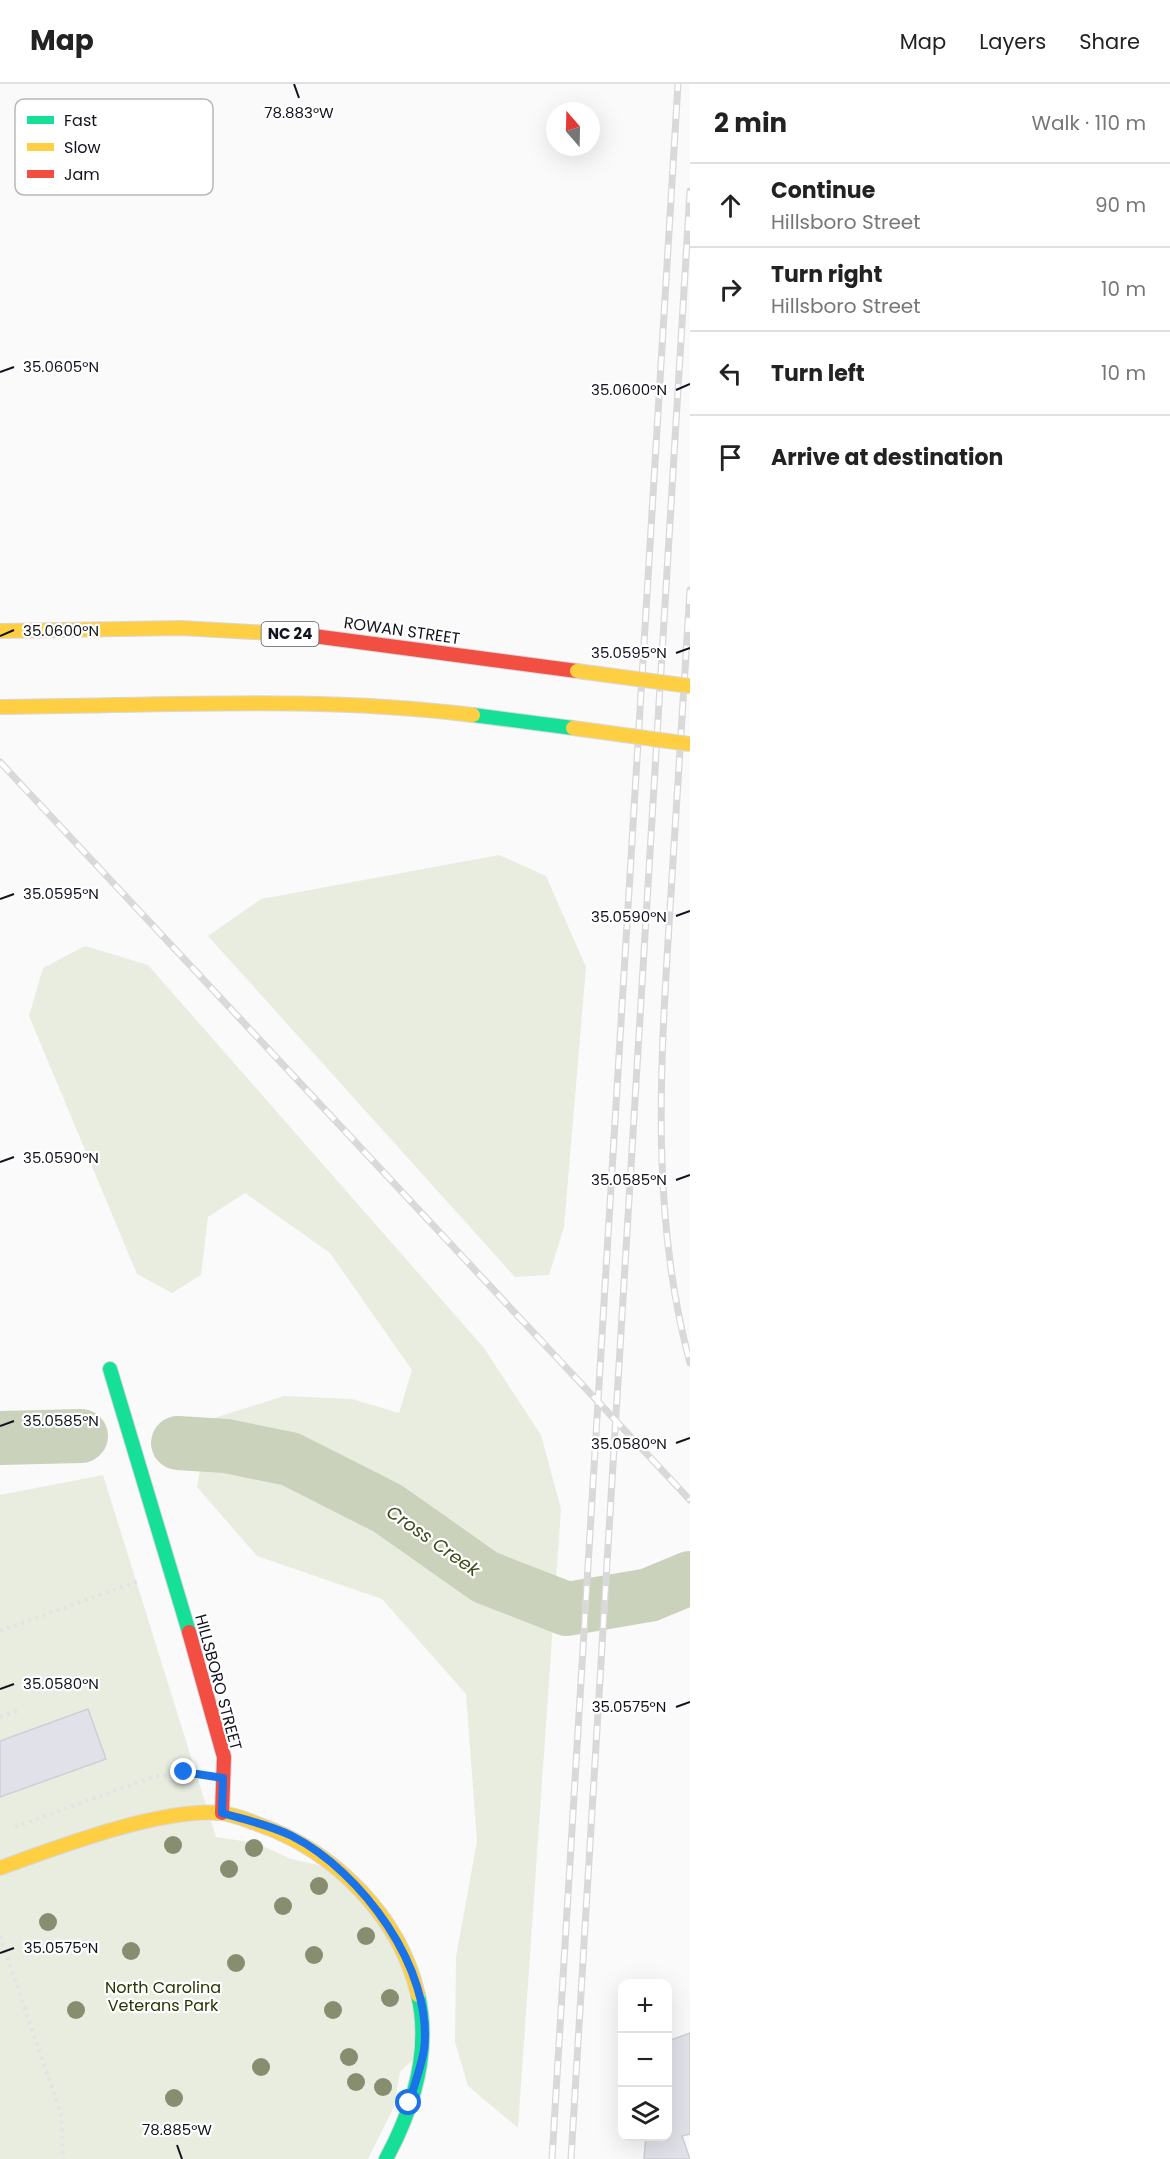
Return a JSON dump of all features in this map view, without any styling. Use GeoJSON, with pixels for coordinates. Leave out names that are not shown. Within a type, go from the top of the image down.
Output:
{"type":"FeatureCollection","features":[{"type":"Feature","properties":{"kind":"main road","name":"ROWAN STREET"},"geometry":{"type":"LineString","coordinates":[[0,631],[189,628],[253,631],[389,644],[690,686]]}},
{"type":"Feature","properties":{"kind":"main road"},"geometry":{"type":"LineString","coordinates":[[0,707],[291,703],[360,705],[469,714],[690,744]]}},
{"type":"Feature","properties":{"kind":"main road","name":"HILLSBORO STREET"},"geometry":{"type":"LineString","coordinates":[[110,1369],[221,1741],[222,1813]]}},
{"type":"Feature","properties":{"kind":"main road"},"geometry":{"type":"LineString","coordinates":[[0,1868],[150,1820],[185,1813],[222,1813],[292,1836],[340,1870],[370,1901],[398,1944],[414,1977],[422,2011],[424,2049],[409,2103],[386,2159]]}},
{"type":"Feature","properties":{"kind":"path"},"geometry":{"type":"LineString","coordinates":[[0,1630],[170,1570]]}},
{"type":"Feature","properties":{"kind":"path"},"geometry":{"type":"LineString","coordinates":[[0,1717],[16,1711]]}},
{"type":"Feature","properties":{"kind":"path"},"geometry":{"type":"LineString","coordinates":[[11,1828],[156,1776],[184,1772],[223,1778]]}},
{"type":"Feature","properties":{"kind":"path"},"geometry":{"type":"LineString","coordinates":[[0,1936],[61,2114],[63,2159]]}},
{"type":"Feature","properties":{"kind":"green space"},"geometry":{"type":"Polygon","coordinates":[[[499,855],[546,876],[586,967],[564,1227],[549,1275],[515,1277],[208,936],[261,899],[499,855]]]}},
{"type":"Feature","properties":{"kind":"green space"},"geometry":{"type":"Polygon","coordinates":[[[85,946],[148,965],[484,1348],[541,1435],[561,1509],[518,2128],[468,2086],[455,2042],[456,1957],[477,1841],[466,1694],[382,1599],[257,1556],[197,1487],[208,1420],[284,1396],[352,1399],[399,1413],[412,1370],[330,1253],[245,1193],[208,1217],[201,1275],[172,1293],[137,1274],[29,1016],[43,968],[85,946]]]}},
{"type":"Feature","properties":{"kind":"green space","name":"North Carolina Veterans Park"},"geometry":{"type":"Polygon","coordinates":[[[103,1475],[216,1837],[256,1843],[291,1859],[340,1870],[398,1944],[424,2049],[400,2072],[394,2107],[368,2159],[0,2159],[0,1495],[103,1475]]]}},
{"type":"Feature","properties":{"kind":"building"},"geometry":{"type":"Polygon","coordinates":[[[88,1709],[106,1759],[0,1797],[0,1741],[88,1709]]]}},
{"type":"Feature","properties":{"kind":"building"},"geometry":{"type":"Polygon","coordinates":[[[690,2033],[690,2134],[682,2136],[690,2159],[644,2159],[646,2141],[672,2141],[672,2040],[690,2033]]]}},
{"type":"Feature","properties":{"kind":"waterway","name":"Cross Creek"},"geometry":{"type":"LineString","coordinates":[[0,1438],[81,1436]]}},
{"type":"Feature","properties":{"kind":"waterway","name":"Cross Creek"},"geometry":{"type":"LineString","coordinates":[[178,1443],[226,1446],[290,1459],[387,1508],[485,1577],[567,1609],[649,1595],[690,1578]]}},
{"type":"Feature","properties":{"kind":"railway"},"geometry":{"type":"LineString","coordinates":[[552,2159],[678,84]]}},
{"type":"Feature","properties":{"kind":"railway"},"geometry":{"type":"LineString","coordinates":[[571,2159],[690,191]]}},
{"type":"Feature","properties":{"kind":"railway"},"geometry":{"type":"LineString","coordinates":[[690,590],[661,1090],[664,1200],[669,1254],[690,1363]]}},
{"type":"Feature","properties":{"kind":"railway"},"geometry":{"type":"LineString","coordinates":[[0,762],[690,1500]]}},
{"type":"Feature","properties":{"kind":"traffic: fast"},"geometry":{"type":"LineString","coordinates":[[473,715],[573,728]]}},
{"type":"Feature","properties":{"kind":"traffic: fast"},"geometry":{"type":"LineString","coordinates":[[110,1369],[189,1632]]}},
{"type":"Feature","properties":{"kind":"traffic: fast"},"geometry":{"type":"LineString","coordinates":[[386,2159],[404,2120],[417,2079],[422,2037],[418,1995]]}},
{"type":"Feature","properties":{"kind":"traffic: slow"},"geometry":{"type":"LineString","coordinates":[[0,631],[181,628],[306,635]]}},
{"type":"Feature","properties":{"kind":"traffic: slow"},"geometry":{"type":"LineString","coordinates":[[577,671],[690,686]]}},
{"type":"Feature","properties":{"kind":"traffic: slow"},"geometry":{"type":"LineString","coordinates":[[0,707],[296,703],[355,705],[473,715]]}},
{"type":"Feature","properties":{"kind":"traffic: slow"},"geometry":{"type":"LineString","coordinates":[[573,728],[690,744]]}},
{"type":"Feature","properties":{"kind":"traffic: slow"},"geometry":{"type":"LineString","coordinates":[[0,1868],[79,1840],[139,1823],[196,1813],[220,1813],[235,1816],[287,1837],[313,1851],[338,1869],[360,1890],[380,1913],[396,1939],[409,1966],[418,1995]]}},
{"type":"Feature","properties":{"kind":"traffic: jam"},"geometry":{"type":"LineString","coordinates":[[306,635],[577,671]]}},
{"type":"Feature","properties":{"kind":"traffic: jam"},"geometry":{"type":"LineString","coordinates":[[189,1632],[224,1757],[222,1813]]}},
{"type":"Feature","properties":{"kind":"route"},"geometry":{"type":"LineString","coordinates":[[184,1772],[223,1778],[222,1813],[292,1836],[340,1870],[370,1901],[398,1944],[414,1977],[422,2011],[424,2049],[409,2103]]}}]}
